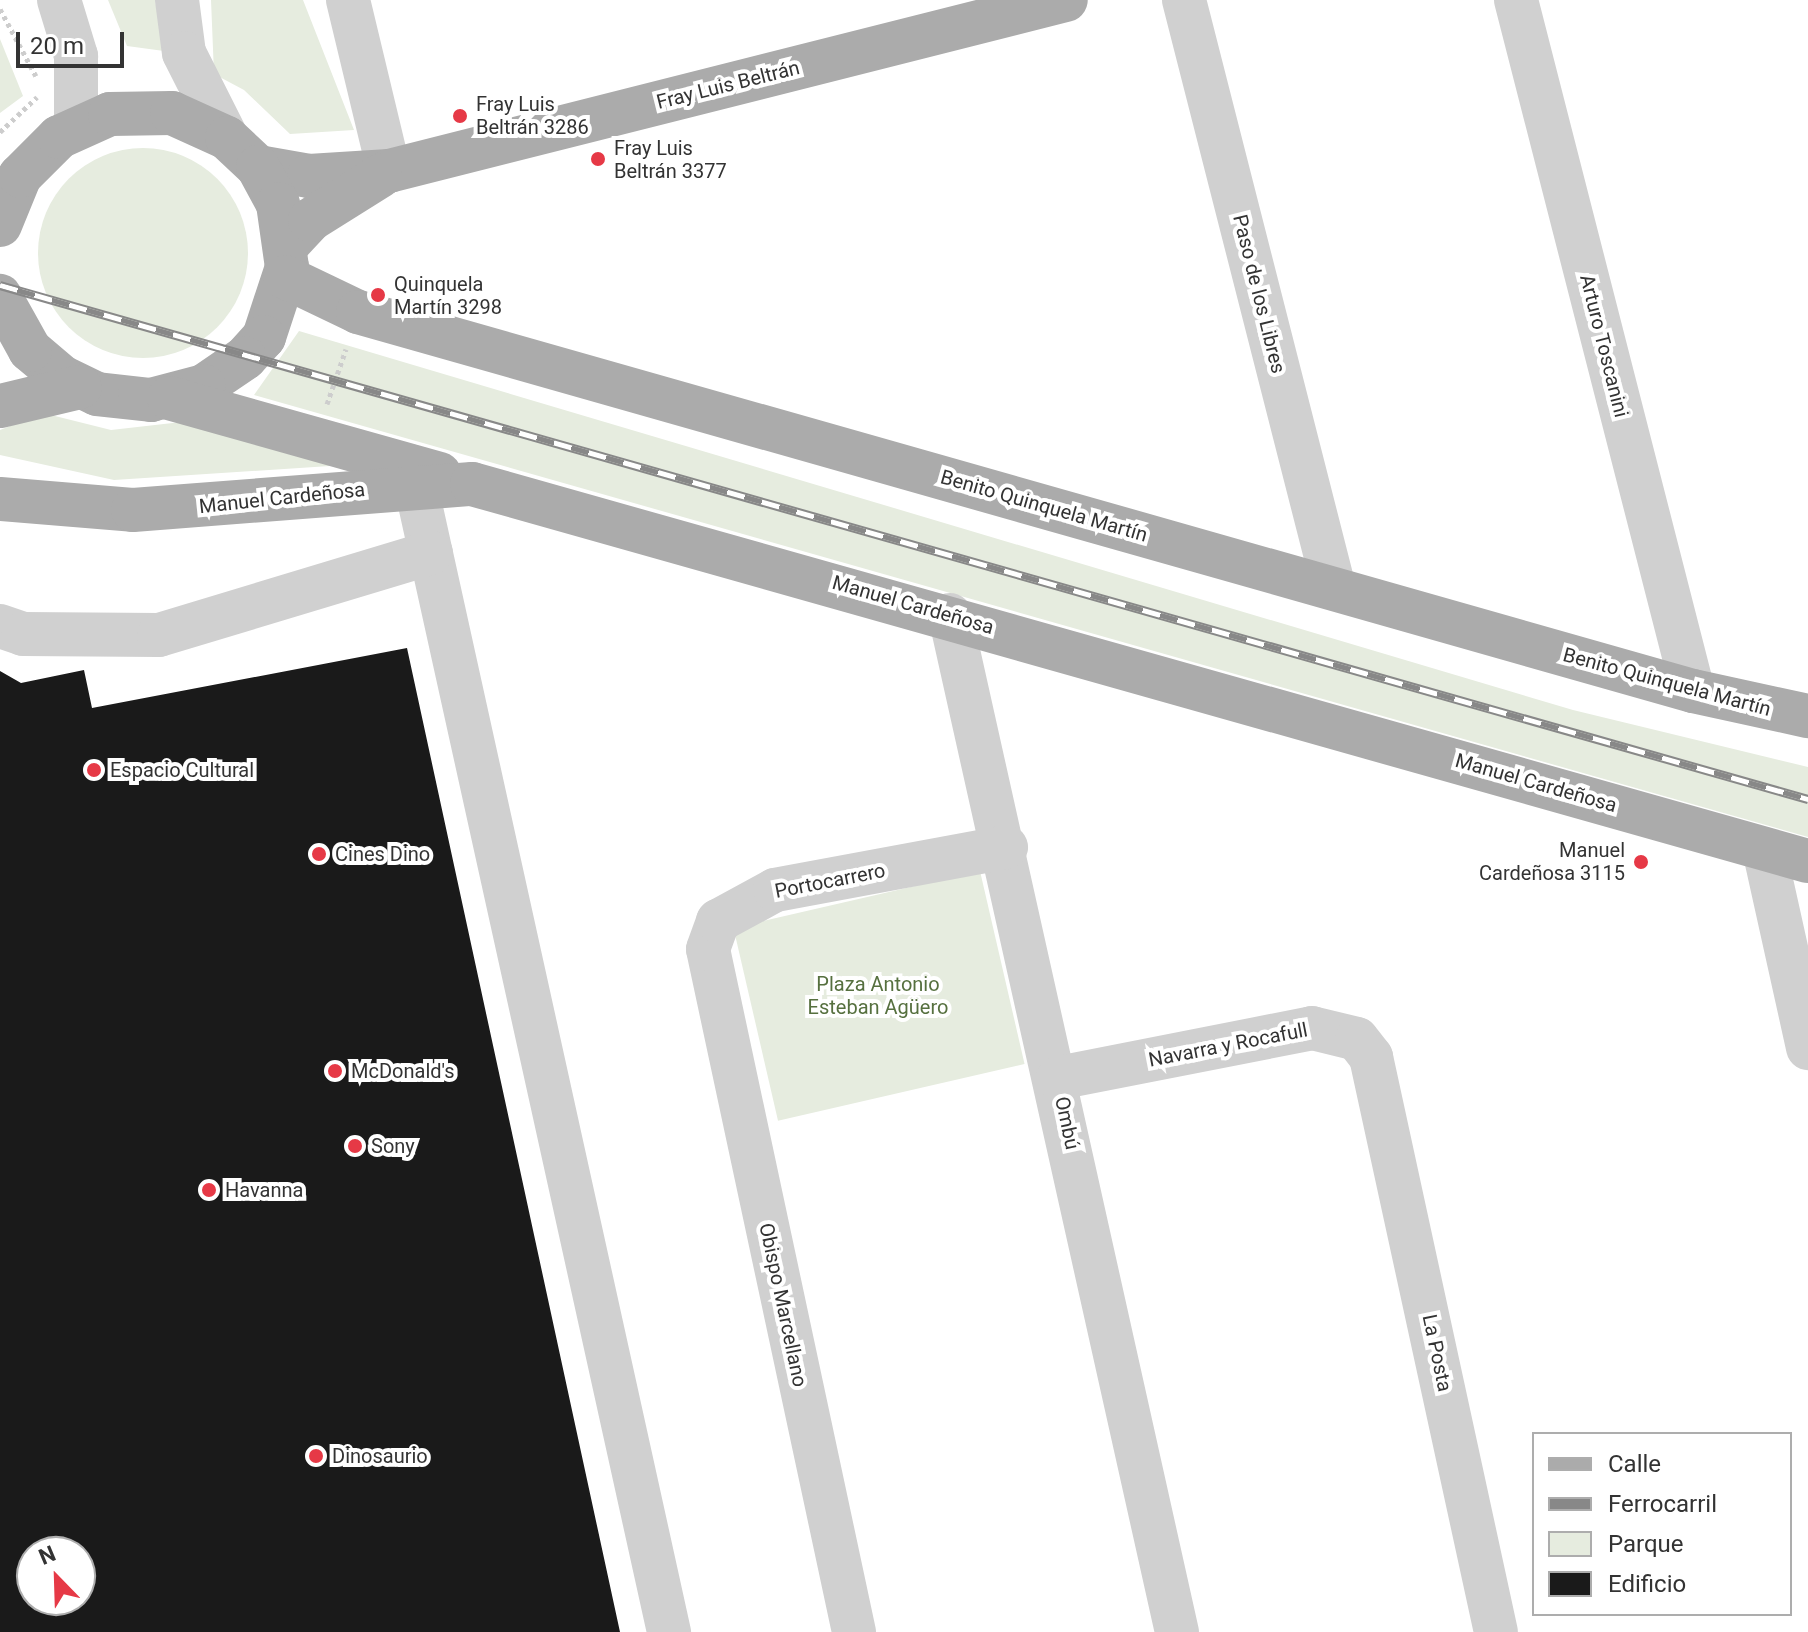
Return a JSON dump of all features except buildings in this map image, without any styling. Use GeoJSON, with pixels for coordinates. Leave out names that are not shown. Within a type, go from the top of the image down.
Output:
{"type":"FeatureCollection","features":[{"type":"Feature","properties":{"kind":"main road","name":"Fray Luis Beltrán"},"geometry":{"type":"LineString","coordinates":[[389,171],[1066,0]]}},
{"type":"Feature","properties":{"kind":"main road"},"geometry":{"type":"LineString","coordinates":[[1,219],[31,161],[76,127],[110,114],[151,111],[191,119],[242,153],[309,176],[389,171]]}},
{"type":"Feature","properties":{"kind":"main road"},"geometry":{"type":"LineString","coordinates":[[242,153],[278,204],[286,262]]}},
{"type":"Feature","properties":{"kind":"main road"},"geometry":{"type":"LineString","coordinates":[[169,398],[204,386],[245,358],[264,337],[286,262],[310,220],[389,171]]}},
{"type":"Feature","properties":{"kind":"main road","name":"Benito Quinquela Martín"},"geometry":{"type":"LineString","coordinates":[[286,262],[358,312],[1693,691],[1808,716]]}},
{"type":"Feature","properties":{"kind":"main road"},"geometry":{"type":"LineString","coordinates":[[0,296],[30,350],[80,387],[124,399],[169,398],[316,436],[472,484]]}},
{"type":"Feature","properties":{"kind":"main road"},"geometry":{"type":"LineString","coordinates":[[0,406],[80,387]]}},
{"type":"Feature","properties":{"kind":"main road","name":"Manuel Cardeñosa"},"geometry":{"type":"LineString","coordinates":[[0,499],[148,510],[416,486],[472,484],[950,615],[1808,861]]}},
{"type":"Feature","properties":{"kind":"street"},"geometry":{"type":"LineString","coordinates":[[59,0],[76,56],[76,127]]}},
{"type":"Feature","properties":{"kind":"street"},"geometry":{"type":"LineString","coordinates":[[177,0],[184,53],[242,153]]}},
{"type":"Feature","properties":{"kind":"street"},"geometry":{"type":"LineString","coordinates":[[348,0],[389,171]]}},
{"type":"Feature","properties":{"kind":"street","name":"Paso de los Libres"},"geometry":{"type":"LineString","coordinates":[[1184,0],[1334,588]]}},
{"type":"Feature","properties":{"kind":"street","name":"Arturo Toscanini"},"geometry":{"type":"LineString","coordinates":[[1516,0],[1693,691]]}},
{"type":"Feature","properties":{"kind":"street"},"geometry":{"type":"LineString","coordinates":[[416,486],[669,1632]]}},
{"type":"Feature","properties":{"kind":"street"},"geometry":{"type":"LineString","coordinates":[[0,626],[23,634],[159,635],[431,553]]}},
{"type":"Feature","properties":{"kind":"street","name":"Ombú"},"geometry":{"type":"LineString","coordinates":[[950,615],[1058,1078],[1177,1632]]}},
{"type":"Feature","properties":{"kind":"street","name":"Portocarrero"},"geometry":{"type":"LineString","coordinates":[[711,977],[708,949],[718,921],[741,903],[775,890],[1006,847]]}},
{"type":"Feature","properties":{"kind":"street"},"geometry":{"type":"LineString","coordinates":[[1764,849],[1808,1048]]}},
{"type":"Feature","properties":{"kind":"street","name":"Obispo Marcellano"},"geometry":{"type":"LineString","coordinates":[[711,977],[854,1632]]}},
{"type":"Feature","properties":{"kind":"street","name":"Navarra y Rocafull"},"geometry":{"type":"LineString","coordinates":[[1058,1078],[1312,1028],[1357,1039],[1378,1073]]}},
{"type":"Feature","properties":{"kind":"street","name":"La Posta"},"geometry":{"type":"LineString","coordinates":[[1378,1073],[1496,1632]]}},
{"type":"Feature","properties":{"kind":"path"},"geometry":{"type":"LineString","coordinates":[[0,9],[40,89],[0,132]]}},
{"type":"Feature","properties":{"kind":"path"},"geometry":{"type":"LineString","coordinates":[[316,436],[352,333]]}},
{"type":"Feature","properties":{"kind":"green space"},"geometry":{"type":"Polygon","coordinates":[[[108,0],[155,0],[164,51],[127,46],[108,0]]]}},
{"type":"Feature","properties":{"kind":"green space"},"geometry":{"type":"Polygon","coordinates":[[[211,0],[303,0],[354,130],[290,134],[244,90],[214,74],[211,0]]]}},
{"type":"Feature","properties":{"kind":"green space"},"geometry":{"type":"Polygon","coordinates":[[[0,39],[23,96],[0,113],[0,39]]]}},
{"type":"Feature","properties":{"kind":"green space"},"geometry":{"type":"Polygon","coordinates":[[[143,148],[183,156],[217,179],[240,213],[248,253],[240,293],[217,327],[183,350],[143,358],[103,350],[69,327],[46,293],[38,253],[46,213],[69,179],[103,156],[143,148]]]}},
{"type":"Feature","properties":{"kind":"green space"},"geometry":{"type":"Polygon","coordinates":[[[299,331],[1573,710],[1808,767],[1808,837],[254,395],[299,331]]]}},
{"type":"Feature","properties":{"kind":"green space"},"geometry":{"type":"Polygon","coordinates":[[[43,413],[111,430],[199,420],[360,464],[114,480],[0,455],[0,430],[43,413]]]}},
{"type":"Feature","properties":{"kind":"green space","name":"Plaza Antonio Esteban Agüero"},"geometry":{"type":"Polygon","coordinates":[[[980,871],[1025,1064],[778,1121],[733,928],[980,871]]]}},
{"type":"Feature","properties":{"kind":"railway"},"geometry":{"type":"LineString","coordinates":[[0,285],[1808,799]]}},
{"type":"Feature","properties":{"kind":"place","name":"Fray Luis Beltrán 3286"},"geometry":{"type":"Point","coordinates":[460,116]}},
{"type":"Feature","properties":{"kind":"place","name":"Fray Luis Beltrán 3377"},"geometry":{"type":"Point","coordinates":[598,159]}},
{"type":"Feature","properties":{"kind":"place","name":"Quinquela Martín 3298"},"geometry":{"type":"Point","coordinates":[378,295]}},
{"type":"Feature","properties":{"kind":"place","name":"Espacio Cultural"},"geometry":{"type":"Point","coordinates":[94,770]}},
{"type":"Feature","properties":{"kind":"place","name":"Cines Dino"},"geometry":{"type":"Point","coordinates":[319,854]}},
{"type":"Feature","properties":{"kind":"place","name":"Manuel Cardeñosa 3115"},"geometry":{"type":"Point","coordinates":[1641,862]}},
{"type":"Feature","properties":{"kind":"place","name":"McDonald's"},"geometry":{"type":"Point","coordinates":[335,1071]}},
{"type":"Feature","properties":{"kind":"place","name":"Sony"},"geometry":{"type":"Point","coordinates":[355,1146]}},
{"type":"Feature","properties":{"kind":"place","name":"Havanna"},"geometry":{"type":"Point","coordinates":[209,1190]}},
{"type":"Feature","properties":{"kind":"place","name":"Dinosaurio"},"geometry":{"type":"Point","coordinates":[316,1456]}}]}
